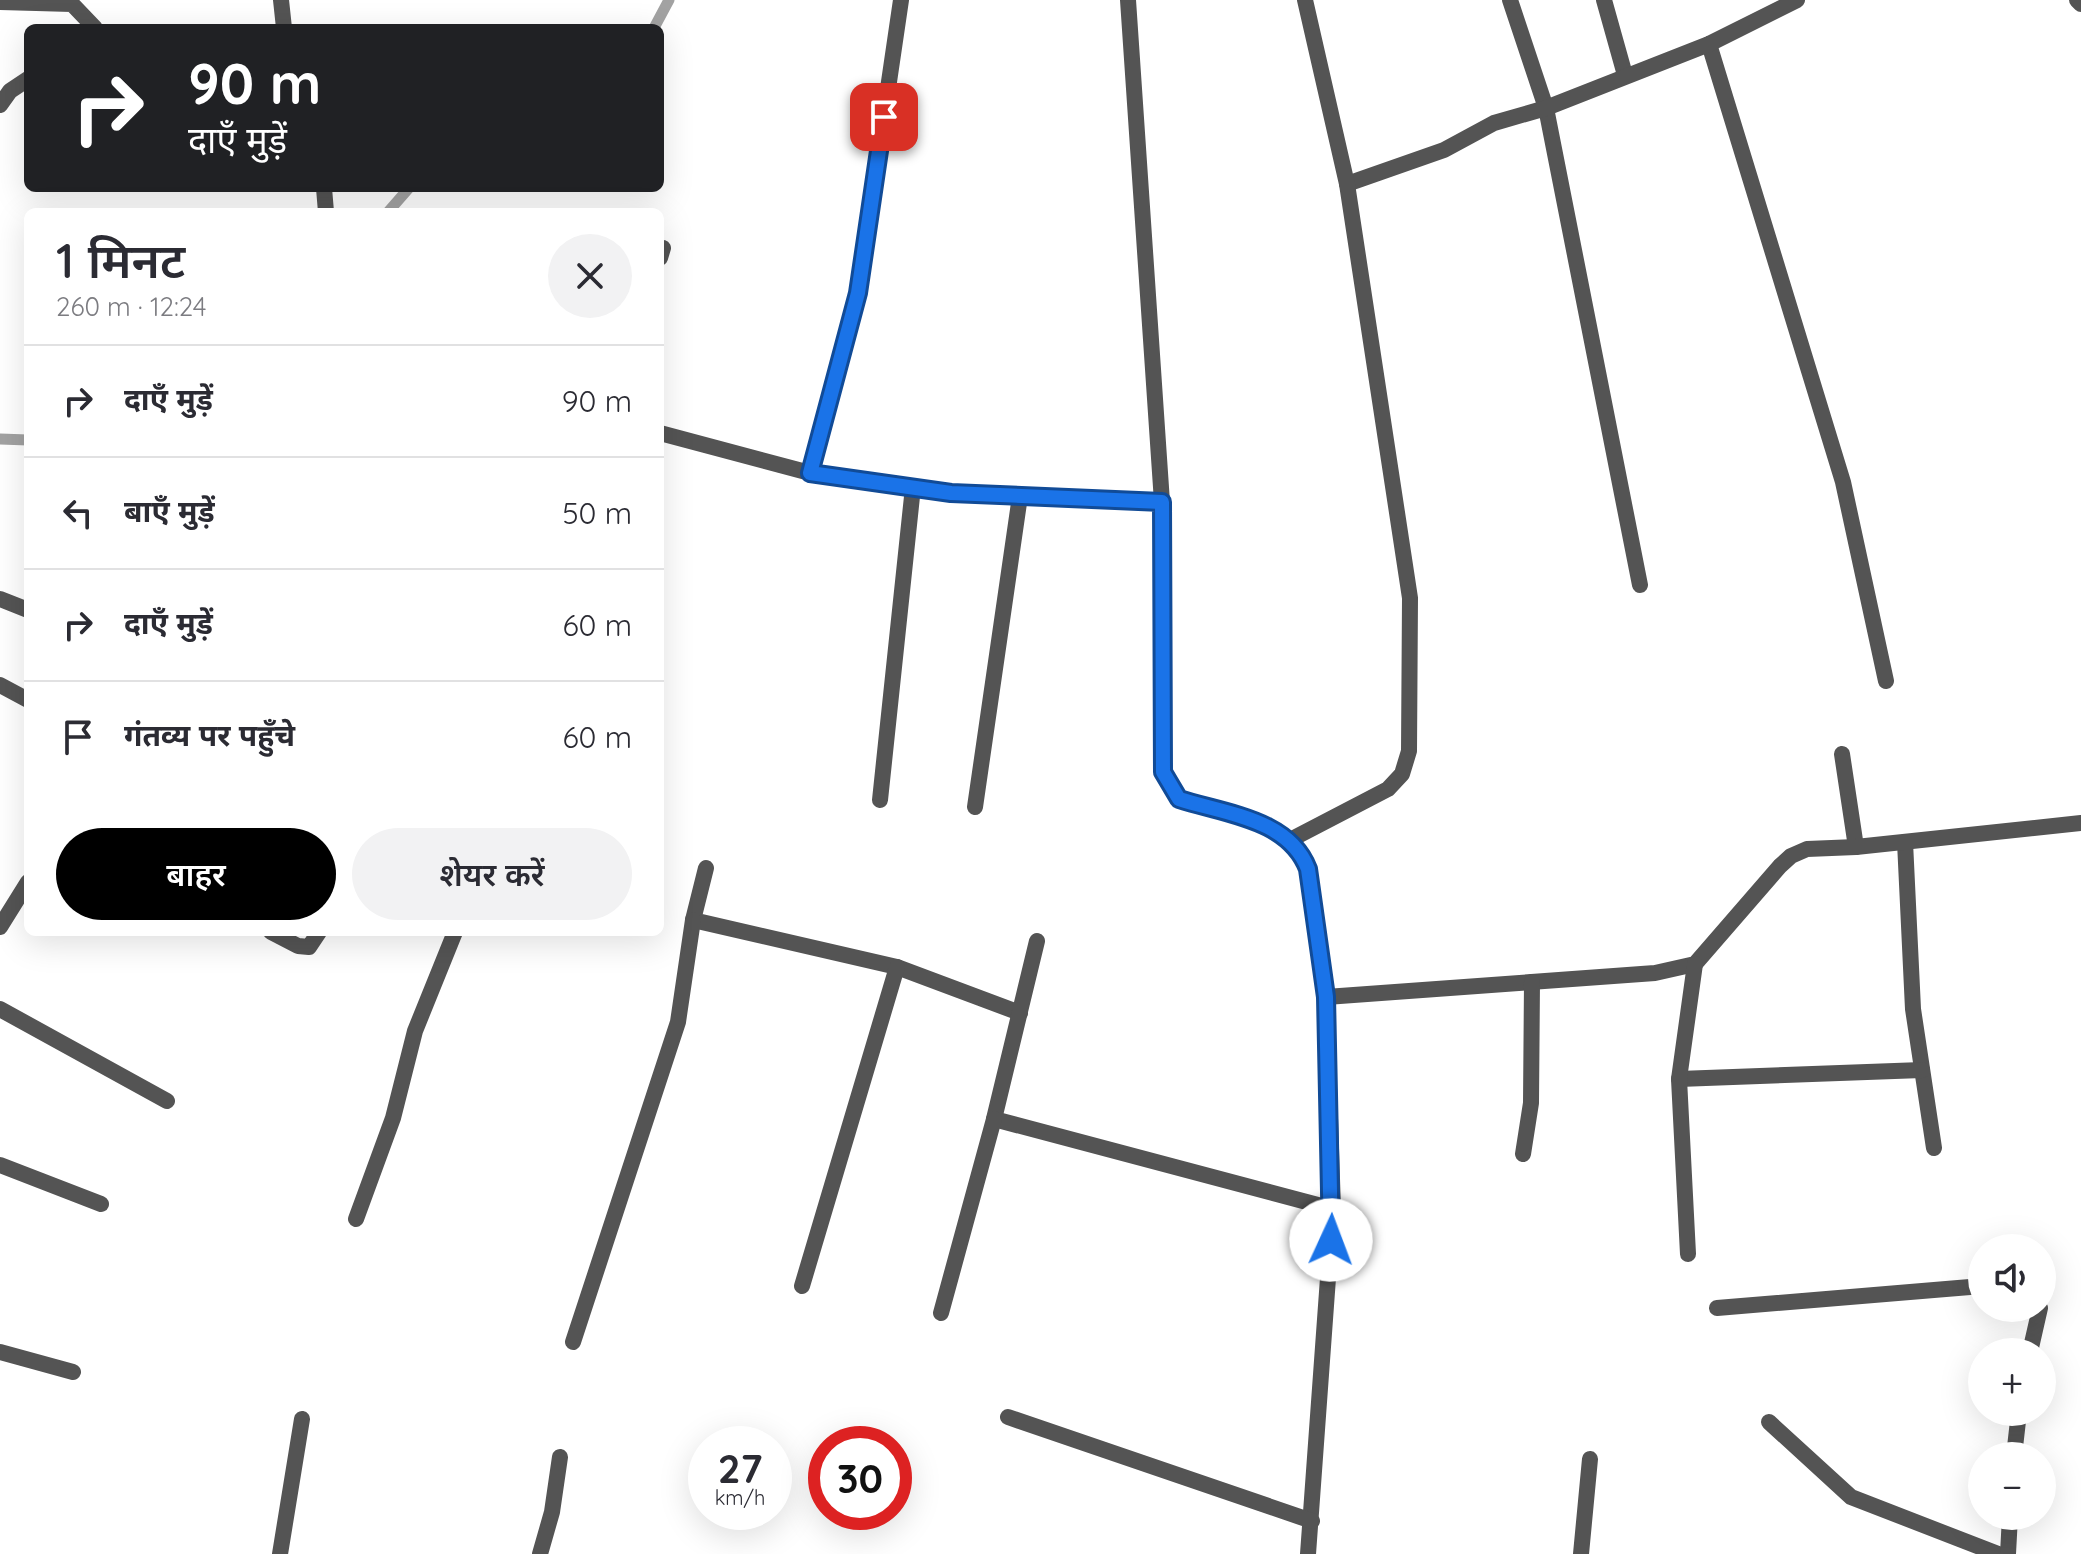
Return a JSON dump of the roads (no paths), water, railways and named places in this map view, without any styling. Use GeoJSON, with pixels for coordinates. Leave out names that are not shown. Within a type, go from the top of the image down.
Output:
{"type":"FeatureCollection","features":[{"type":"Feature","properties":{"kind":"street"},"geometry":{"type":"LineString","coordinates":[[281,0],[284,24]]}},
{"type":"Feature","properties":{"kind":"street"},"geometry":{"type":"LineString","coordinates":[[810,473],[858,293],[901,0]]}},
{"type":"Feature","properties":{"kind":"street"},"geometry":{"type":"LineString","coordinates":[[1128,0],[1162,502],[1163,772],[1179,799],[1276,829],[1301,852],[1308,869],[1326,997],[1333,1209],[1308,1554]]}},
{"type":"Feature","properties":{"kind":"street"},"geometry":{"type":"LineString","coordinates":[[1290,840],[1388,789],[1402,774],[1409,751],[1410,598],[1347,184],[1305,0]]}},
{"type":"Feature","properties":{"kind":"street"},"geometry":{"type":"LineString","coordinates":[[1510,0],[1546,108],[1640,585]]}},
{"type":"Feature","properties":{"kind":"street"},"geometry":{"type":"LineString","coordinates":[[1604,0],[1625,75]]}},
{"type":"Feature","properties":{"kind":"street"},"geometry":{"type":"LineString","coordinates":[[1347,184],[1444,150],[1494,123],[1546,108],[1709,44],[1793,1]]}},
{"type":"Feature","properties":{"kind":"street"},"geometry":{"type":"LineString","coordinates":[[0,2],[72,4],[91,24]]}},
{"type":"Feature","properties":{"kind":"street"},"geometry":{"type":"LineString","coordinates":[[1709,44],[1843,482],[1886,681]]}},
{"type":"Feature","properties":{"kind":"street"},"geometry":{"type":"LineString","coordinates":[[0,105],[10,91],[24,82]]}},
{"type":"Feature","properties":{"kind":"street"},"geometry":{"type":"LineString","coordinates":[[664,434],[810,473],[913,487],[1020,496],[1162,502]]}},
{"type":"Feature","properties":{"kind":"street"},"geometry":{"type":"LineString","coordinates":[[880,800],[913,487]]}},
{"type":"Feature","properties":{"kind":"street"},"geometry":{"type":"LineString","coordinates":[[975,807],[1020,496]]}},
{"type":"Feature","properties":{"kind":"street"},"geometry":{"type":"LineString","coordinates":[[0,599],[24,608]]}},
{"type":"Feature","properties":{"kind":"street"},"geometry":{"type":"LineString","coordinates":[[0,685],[24,698]]}},
{"type":"Feature","properties":{"kind":"street"},"geometry":{"type":"LineString","coordinates":[[1842,754],[1856,847]]}},
{"type":"Feature","properties":{"kind":"street"},"geometry":{"type":"LineString","coordinates":[[1688,1254],[1679,1079],[1695,964],[1791,856],[1807,849],[1905,842],[2080,821]]}},
{"type":"Feature","properties":{"kind":"street"},"geometry":{"type":"LineString","coordinates":[[1905,842],[1913,1009],[1934,1148]]}},
{"type":"Feature","properties":{"kind":"street"},"geometry":{"type":"LineString","coordinates":[[573,1342],[678,1022],[693,920],[706,868]]}},
{"type":"Feature","properties":{"kind":"street"},"geometry":{"type":"LineString","coordinates":[[0,927],[6,904],[24,886]]}},
{"type":"Feature","properties":{"kind":"street"},"geometry":{"type":"LineString","coordinates":[[693,920],[897,967],[1020,1013]]}},
{"type":"Feature","properties":{"kind":"street"},"geometry":{"type":"LineString","coordinates":[[279,936],[298,946],[309,947],[316,936]]}},
{"type":"Feature","properties":{"kind":"street"},"geometry":{"type":"LineString","coordinates":[[356,1219],[393,1118],[415,1031],[453,936]]}},
{"type":"Feature","properties":{"kind":"street"},"geometry":{"type":"LineString","coordinates":[[941,1313],[994,1119],[1037,941]]}},
{"type":"Feature","properties":{"kind":"street"},"geometry":{"type":"LineString","coordinates":[[1326,997],[1655,973],[1695,964]]}},
{"type":"Feature","properties":{"kind":"street"},"geometry":{"type":"LineString","coordinates":[[802,1286],[897,967]]}},
{"type":"Feature","properties":{"kind":"street"},"geometry":{"type":"LineString","coordinates":[[1523,1154],[1531,1103],[1532,982]]}},
{"type":"Feature","properties":{"kind":"street"},"geometry":{"type":"LineString","coordinates":[[0,1009],[167,1101]]}},
{"type":"Feature","properties":{"kind":"street"},"geometry":{"type":"LineString","coordinates":[[1679,1079],[1922,1070]]}},
{"type":"Feature","properties":{"kind":"street"},"geometry":{"type":"LineString","coordinates":[[994,1119],[1333,1209]]}},
{"type":"Feature","properties":{"kind":"street"},"geometry":{"type":"LineString","coordinates":[[0,1165],[101,1204]]}},
{"type":"Feature","properties":{"kind":"street"},"geometry":{"type":"LineString","coordinates":[[1717,1308],[1968,1287]]}},
{"type":"Feature","properties":{"kind":"street"},"geometry":{"type":"LineString","coordinates":[[0,1352],[73,1372]]}},
{"type":"Feature","properties":{"kind":"street"},"geometry":{"type":"LineString","coordinates":[[1008,1417],[1312,1521]]}},
{"type":"Feature","properties":{"kind":"street"},"geometry":{"type":"LineString","coordinates":[[280,1554],[302,1419]]}},
{"type":"Feature","properties":{"kind":"street"},"geometry":{"type":"LineString","coordinates":[[1769,1422],[1851,1497],[1998,1554]]}},
{"type":"Feature","properties":{"kind":"street"},"geometry":{"type":"LineString","coordinates":[[540,1554],[552,1512],[560,1457]]}},
{"type":"Feature","properties":{"kind":"street"},"geometry":{"type":"LineString","coordinates":[[1581,1554],[1590,1459]]}},
{"type":"Feature","properties":{"kind":"street"},"geometry":{"type":"LineString","coordinates":[[2008,1554],[2009,1530]]}},
{"type":"Feature","properties":{"kind":"waterway"},"geometry":{"type":"LineString","coordinates":[[656,24],[669,0]]}},
{"type":"Feature","properties":{"kind":"waterway"},"geometry":{"type":"LineString","coordinates":[[392,208],[406,192]]}},
{"type":"Feature","properties":{"kind":"waterway"},"geometry":{"type":"LineString","coordinates":[[0,439],[24,440]]}}]}
